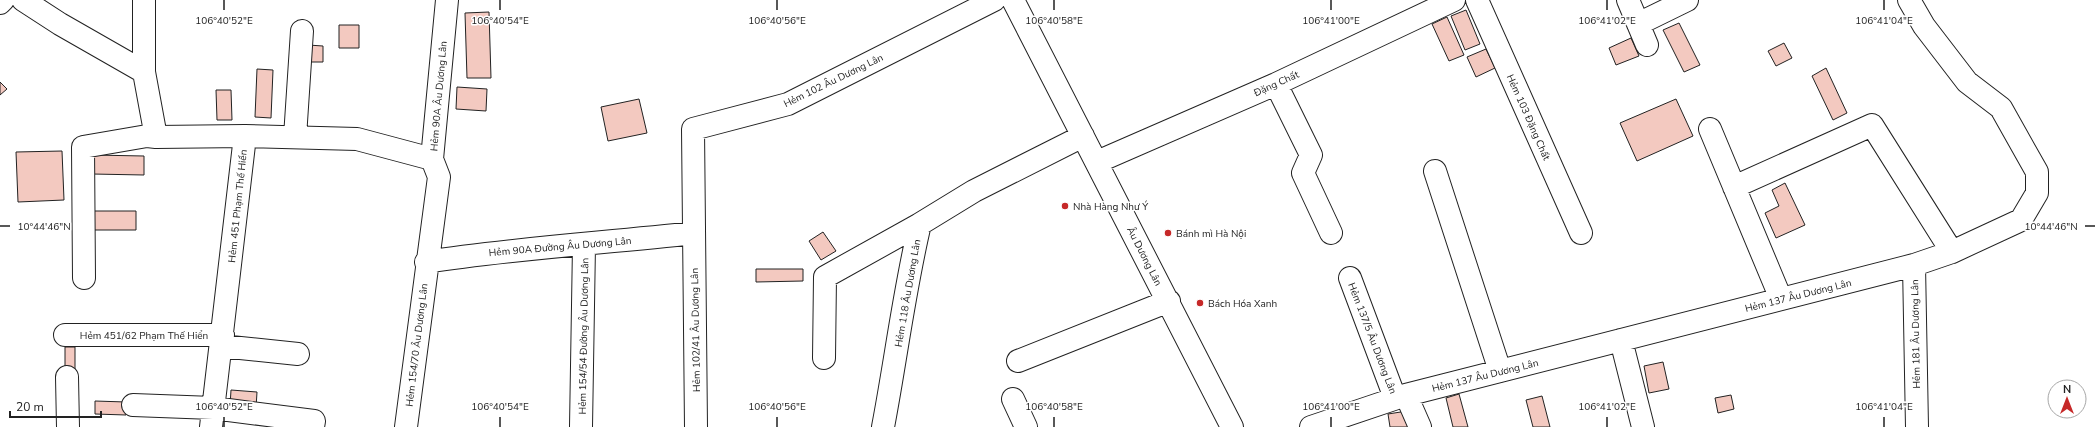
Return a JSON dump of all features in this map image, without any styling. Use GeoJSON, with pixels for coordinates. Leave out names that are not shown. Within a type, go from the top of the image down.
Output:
{"type":"FeatureCollection","features":[{"type":"Feature","properties":{"kind":"street"},"geometry":{"type":"LineString","coordinates":[[0,3],[4,0]]}},
{"type":"Feature","properties":{"kind":"street"},"geometry":{"type":"LineString","coordinates":[[24,0],[60,24],[144,72]]}},
{"type":"Feature","properties":{"kind":"street"},"geometry":{"type":"LineString","coordinates":[[144,0],[144,72],[156,137]]}},
{"type":"Feature","properties":{"kind":"street","name":"Hẻm 90A Âu Dương Lân"},"geometry":{"type":"LineString","coordinates":[[426,262],[439,177],[432,159],[447,0]]}},
{"type":"Feature","properties":{"kind":"street","name":"Hẻm 102 Âu Dương Lân"},"geometry":{"type":"LineString","coordinates":[[694,233],[693,129],[788,104],[994,0]]}},
{"type":"Feature","properties":{"kind":"street","name":"Âu Dương Lân"},"geometry":{"type":"LineString","coordinates":[[1013,0],[1169,301],[1232,427]]}},
{"type":"Feature","properties":{"kind":"street","name":"Đặng Chất"},"geometry":{"type":"LineString","coordinates":[[1097,162],[1276,84],[1454,0]]}},
{"type":"Feature","properties":{"kind":"street","name":"Hẻm 103 Đặng Chất"},"geometry":{"type":"LineString","coordinates":[[1477,0],[1580,233]]}},
{"type":"Feature","properties":{"kind":"street"},"geometry":{"type":"LineString","coordinates":[[1628,0],[1647,45]]}},
{"type":"Feature","properties":{"kind":"street"},"geometry":{"type":"LineString","coordinates":[[1638,24],[1687,0]]}},
{"type":"Feature","properties":{"kind":"street","name":"Hẻm 137 Âu Dương Lân"},"geometry":{"type":"LineString","coordinates":[[1311,427],[1401,397],[1914,265],[1952,252],[2021,220],[2037,193],[2037,172],[2002,108],[1967,82],[1924,26],[1909,0]]}},
{"type":"Feature","properties":{"kind":"street"},"geometry":{"type":"LineString","coordinates":[[295,137],[302,31]]}},
{"type":"Feature","properties":{"kind":"street"},"geometry":{"type":"LineString","coordinates":[[1276,84],[1311,155],[1303,173],[1332,233]]}},
{"type":"Feature","properties":{"kind":"street"},"geometry":{"type":"LineString","coordinates":[[1734,187],[1872,125],[1952,252]]}},
{"type":"Feature","properties":{"kind":"street"},"geometry":{"type":"LineString","coordinates":[[1710,129],[1781,299]]}},
{"type":"Feature","properties":{"kind":"street","name":"Hẻm 451 Phạm Thế Hiển"},"geometry":{"type":"LineString","coordinates":[[84,278],[83,147],[147,136],[245,136],[212,418]]}},
{"type":"Feature","properties":{"kind":"street"},"geometry":{"type":"LineString","coordinates":[[245,136],[357,139],[432,159]]}},
{"type":"Feature","properties":{"kind":"street"},"geometry":{"type":"LineString","coordinates":[[824,358],[825,277],[920,224],[974,191],[1083,136]]}},
{"type":"Feature","properties":{"kind":"street"},"geometry":{"type":"LineString","coordinates":[[1435,171],[1500,371]]}},
{"type":"Feature","properties":{"kind":"street","name":"Hẻm 118 Âu Dương Lân"},"geometry":{"type":"LineString","coordinates":[[883,427],[905,306],[910,264],[920,224]]}},
{"type":"Feature","properties":{"kind":"street","name":"Hẻm 90A Đường Âu Dương Lân"},"geometry":{"type":"LineString","coordinates":[[426,262],[486,253],[584,245],[694,233]]}},
{"type":"Feature","properties":{"kind":"street","name":"Hẻm 102/41 Âu Dương Lân"},"geometry":{"type":"LineString","coordinates":[[694,233],[696,427]]}},
{"type":"Feature","properties":{"kind":"street","name":"Hẻm 154/54 Đường Âu Dương Lân"},"geometry":{"type":"LineString","coordinates":[[581,427],[584,245]]}},
{"type":"Feature","properties":{"kind":"street","name":"Hẻm 154/70 Âu Dương Lân"},"geometry":{"type":"LineString","coordinates":[[406,427],[426,262]]}},
{"type":"Feature","properties":{"kind":"street","name":"Hẻm 181 Âu Dương Lân"},"geometry":{"type":"LineString","coordinates":[[1914,265],[1917,427]]}},
{"type":"Feature","properties":{"kind":"street","name":"Hẻm 137/5 Âu Dương Lân"},"geometry":{"type":"LineString","coordinates":[[1350,278],[1401,397],[1420,427]]}},
{"type":"Feature","properties":{"kind":"street"},"geometry":{"type":"LineString","coordinates":[[1018,361],[1169,301]]}},
{"type":"Feature","properties":{"kind":"street","name":"Hẻm 451/62 Phạm Thế Hiển"},"geometry":{"type":"LineString","coordinates":[[65,335],[222,341],[298,354]]}},
{"type":"Feature","properties":{"kind":"street"},"geometry":{"type":"LineString","coordinates":[[1621,340],[1643,427]]}},
{"type":"Feature","properties":{"kind":"street"},"geometry":{"type":"LineString","coordinates":[[67,377],[68,427]]}},
{"type":"Feature","properties":{"kind":"street"},"geometry":{"type":"LineString","coordinates":[[1013,399],[1026,427]]}},
{"type":"Feature","properties":{"kind":"street"},"geometry":{"type":"LineString","coordinates":[[134,405],[212,418],[314,421],[313,427]]}},
{"type":"Feature","properties":{"kind":"building"},"geometry":{"type":"Polygon","coordinates":[[[1466,10],[1480,44],[1465,50],[1451,16],[1466,10]]]}},
{"type":"Feature","properties":{"kind":"building"},"geometry":{"type":"Polygon","coordinates":[[[489,12],[491,78],[467,78],[465,13],[489,12]]]}},
{"type":"Feature","properties":{"kind":"building"},"geometry":{"type":"Polygon","coordinates":[[[1447,17],[1464,55],[1449,61],[1432,24],[1447,17]]]}},
{"type":"Feature","properties":{"kind":"building"},"geometry":{"type":"Polygon","coordinates":[[[1679,23],[1700,65],[1684,72],[1663,30],[1679,23]]]}},
{"type":"Feature","properties":{"kind":"building"},"geometry":{"type":"Polygon","coordinates":[[[339,25],[359,25],[359,48],[339,48],[339,25]]]}},
{"type":"Feature","properties":{"kind":"building"},"geometry":{"type":"Polygon","coordinates":[[[1631,38],[1639,56],[1616,65],[1609,48],[1631,38]]]}},
{"type":"Feature","properties":{"kind":"building"},"geometry":{"type":"Polygon","coordinates":[[[1784,43],[1792,58],[1776,66],[1768,51],[1784,43]]]}},
{"type":"Feature","properties":{"kind":"building"},"geometry":{"type":"Polygon","coordinates":[[[308,45],[323,46],[323,62],[308,62],[308,45]]]}},
{"type":"Feature","properties":{"kind":"building"},"geometry":{"type":"Polygon","coordinates":[[[1486,49],[1495,68],[1476,77],[1467,57],[1486,49]]]}},
{"type":"Feature","properties":{"kind":"building"},"geometry":{"type":"Polygon","coordinates":[[[1826,68],[1847,113],[1833,120],[1812,76],[1826,68]]]}},
{"type":"Feature","properties":{"kind":"building"},"geometry":{"type":"Polygon","coordinates":[[[257,69],[273,70],[271,118],[255,117],[257,69]]]}},
{"type":"Feature","properties":{"kind":"building"},"geometry":{"type":"Polygon","coordinates":[[[0,82],[7,89],[0,95],[0,82]]]}},
{"type":"Feature","properties":{"kind":"building"},"geometry":{"type":"Polygon","coordinates":[[[457,87],[487,89],[486,111],[456,109],[457,87]]]}},
{"type":"Feature","properties":{"kind":"building"},"geometry":{"type":"Polygon","coordinates":[[[216,90],[231,90],[232,120],[217,120],[216,90]]]}},
{"type":"Feature","properties":{"kind":"building"},"geometry":{"type":"Polygon","coordinates":[[[639,99],[647,133],[608,141],[601,107],[639,99]]]}},
{"type":"Feature","properties":{"kind":"building"},"geometry":{"type":"Polygon","coordinates":[[[1676,99],[1693,136],[1637,161],[1620,123],[1676,99]]]}},
{"type":"Feature","properties":{"kind":"building"},"geometry":{"type":"Polygon","coordinates":[[[62,151],[64,200],[18,202],[16,152],[62,151]]]}},
{"type":"Feature","properties":{"kind":"building"},"geometry":{"type":"Polygon","coordinates":[[[92,155],[144,156],[144,175],[92,174],[92,155]]]}},
{"type":"Feature","properties":{"kind":"building"},"geometry":{"type":"Polygon","coordinates":[[[1785,183],[1805,225],[1776,238],[1765,213],[1779,206],[1772,190],[1785,183]]]}},
{"type":"Feature","properties":{"kind":"building"},"geometry":{"type":"Polygon","coordinates":[[[92,211],[136,211],[136,230],[92,230],[92,211]]]}},
{"type":"Feature","properties":{"kind":"building"},"geometry":{"type":"Polygon","coordinates":[[[823,232],[836,251],[821,260],[809,241],[823,232]]]}},
{"type":"Feature","properties":{"kind":"building"},"geometry":{"type":"Polygon","coordinates":[[[756,269],[803,269],[803,281],[756,282],[756,269]]]}},
{"type":"Feature","properties":{"kind":"building"},"geometry":{"type":"Polygon","coordinates":[[[65,347],[75,347],[75,370],[65,370],[65,347]]]}},
{"type":"Feature","properties":{"kind":"building"},"geometry":{"type":"Polygon","coordinates":[[[1663,362],[1669,389],[1649,393],[1644,366],[1663,362]]]}},
{"type":"Feature","properties":{"kind":"building"},"geometry":{"type":"Polygon","coordinates":[[[231,390],[257,392],[256,408],[230,406],[231,390]]]}},
{"type":"Feature","properties":{"kind":"building"},"geometry":{"type":"Polygon","coordinates":[[[1459,394],[1468,427],[1453,427],[1446,398],[1459,394]]]}},
{"type":"Feature","properties":{"kind":"building"},"geometry":{"type":"Polygon","coordinates":[[[1731,395],[1734,409],[1718,413],[1715,398],[1731,395]]]}},
{"type":"Feature","properties":{"kind":"building"},"geometry":{"type":"Polygon","coordinates":[[[1542,396],[1550,427],[1533,427],[1526,400],[1542,396]]]}},
{"type":"Feature","properties":{"kind":"building"},"geometry":{"type":"Polygon","coordinates":[[[95,401],[126,402],[126,415],[95,414],[95,401]]]}},
{"type":"Feature","properties":{"kind":"building"},"geometry":{"type":"Polygon","coordinates":[[[1407,411],[1409,427],[1390,427],[1388,414],[1407,411]]]}},
{"type":"Feature","properties":{"kind":"place","name":"Nhà Hàng Như Ý"},"geometry":{"type":"Point","coordinates":[1065,206]}},
{"type":"Feature","properties":{"kind":"place","name":"Bánh mì Hà Nội"},"geometry":{"type":"Point","coordinates":[1168,233]}},
{"type":"Feature","properties":{"kind":"place","name":"Bách Hóa Xanh"},"geometry":{"type":"Point","coordinates":[1200,303]}}]}
